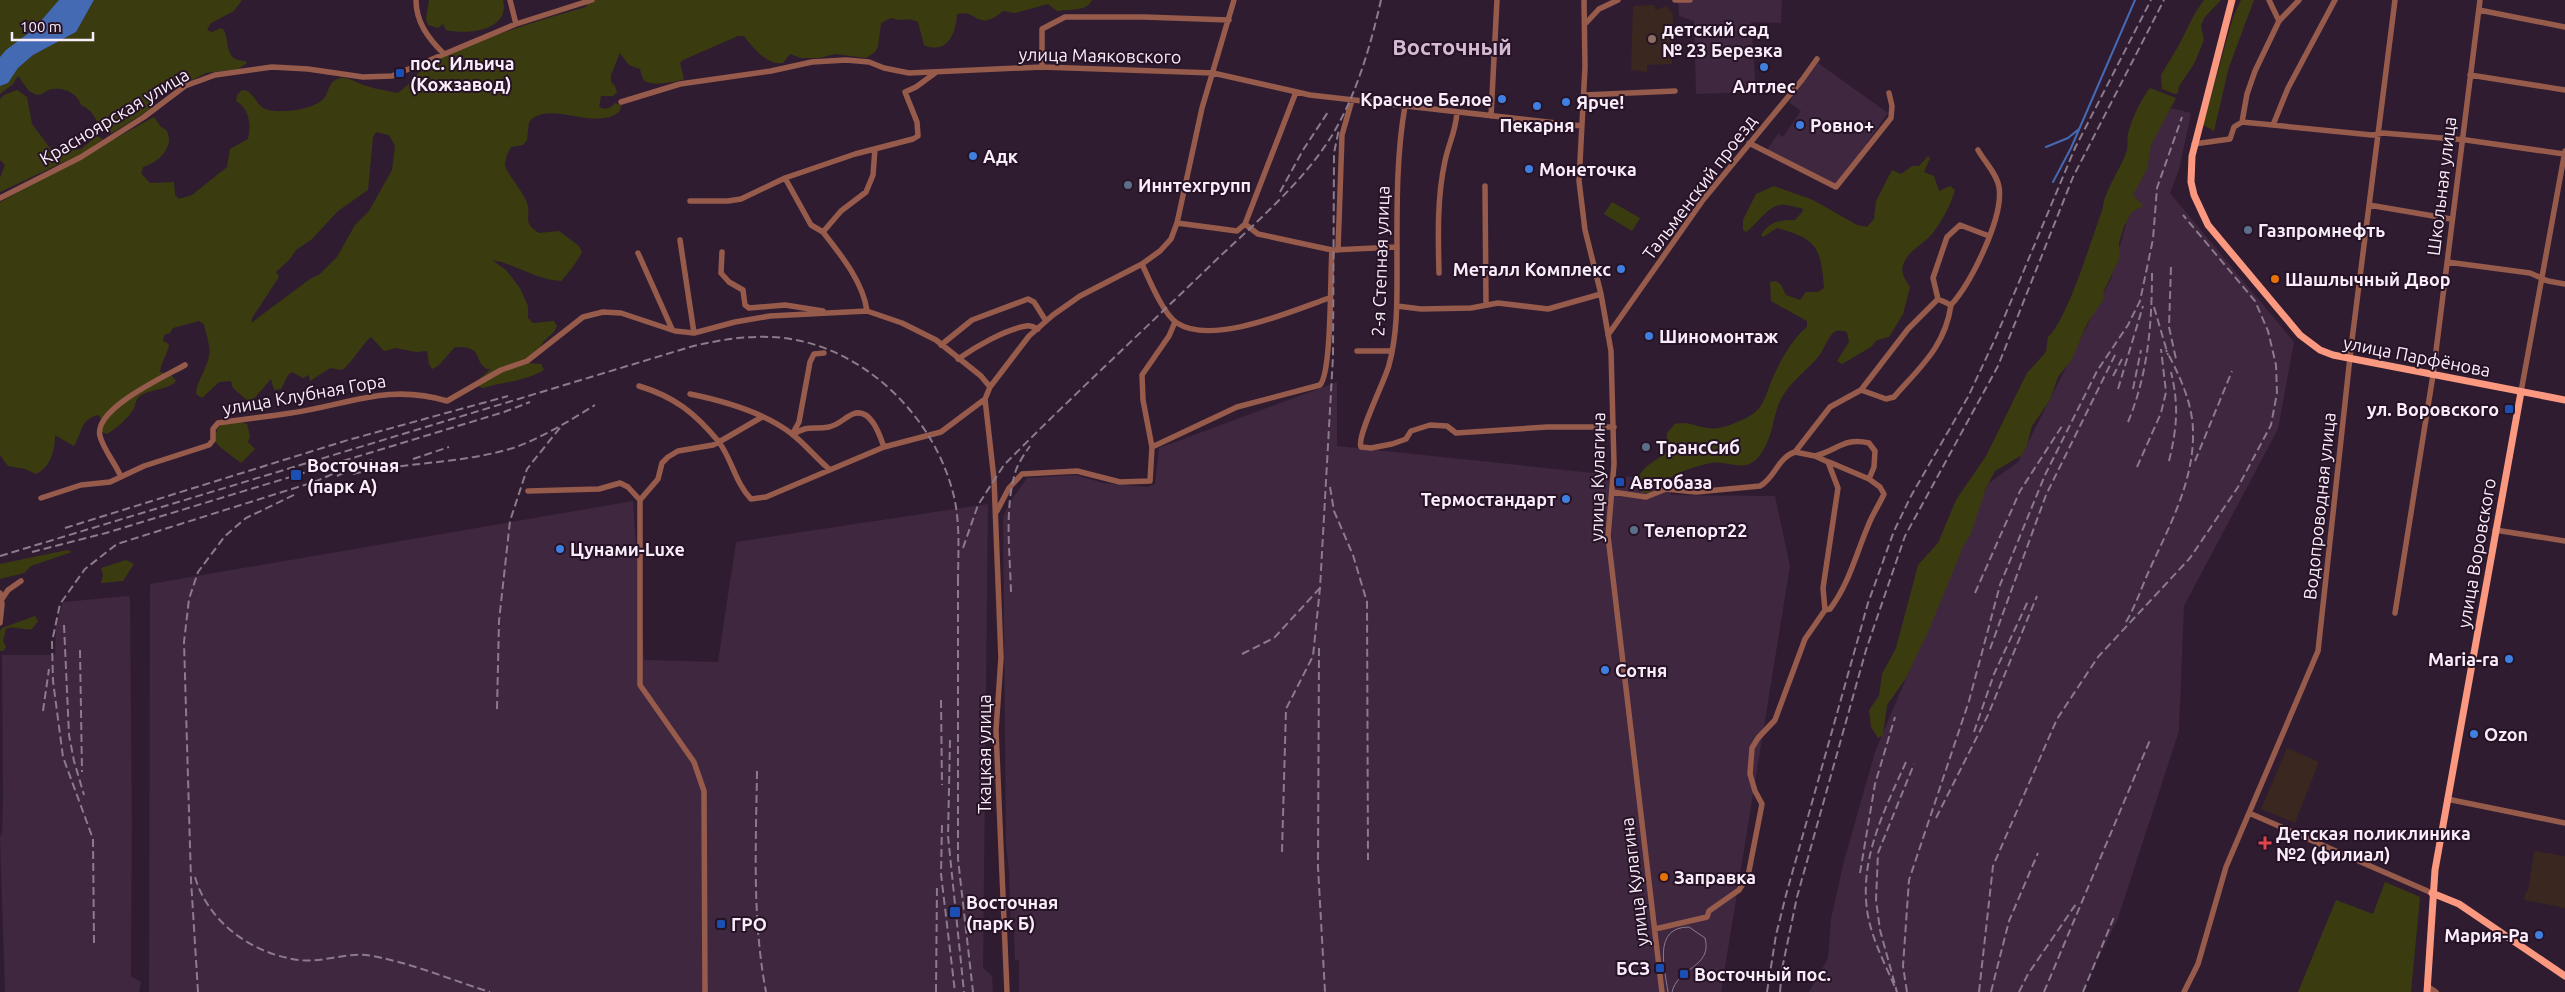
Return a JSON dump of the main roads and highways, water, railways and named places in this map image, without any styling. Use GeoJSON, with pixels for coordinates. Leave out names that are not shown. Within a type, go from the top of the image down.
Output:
{"type":"FeatureCollection","features":[{"type":"Feature","properties":{"kind":"main road","name":"улица Парфёнова"},"geometry":{"type":"LineString","coordinates":[[2232,0],[2194,144],[2191,182],[2198,207],[2208,225],[2300,335],[2320,350],[2350,360],[2565,400]]}},
{"type":"Feature","properties":{"kind":"main road","name":"улица Воровского"},"geometry":{"type":"LineString","coordinates":[[2427,989],[2432,892],[2520,392]]}},
{"type":"Feature","properties":{"kind":"main road"},"geometry":{"type":"LineString","coordinates":[[2432,892],[2459,904],[2565,976]]}},
{"type":"Feature","properties":{"kind":"water"},"geometry":{"type":"Polygon","coordinates":[[[59,0],[94,0],[76,32],[33,55],[18,68],[8,83],[0,86],[0,57],[6,50],[34,29],[59,0]]]}},
{"type":"Feature","properties":{"kind":"waterway"},"geometry":{"type":"LineString","coordinates":[[2053,182],[2071,148],[2135,0]]}},
{"type":"Feature","properties":{"kind":"waterway"},"geometry":{"type":"LineString","coordinates":[[2046,147],[2068,138],[2079,129]]}},
{"type":"Feature","properties":{"kind":"tram line"},"geometry":{"type":"LineString","coordinates":[[1668,992],[1664,961],[1665,942],[1670,934],[1677,929],[1689,927],[1705,938],[1706,948],[1699,962],[1680,978],[1672,992]]}},
{"type":"Feature","properties":{"kind":"railway"},"geometry":{"type":"LineString","coordinates":[[963,548],[978,505],[1004,465],[1278,201],[1309,168],[1334,132],[1350,101],[1368,51],[1381,0]]}},
{"type":"Feature","properties":{"kind":"railway"},"geometry":{"type":"LineString","coordinates":[[1767,992],[1776,935],[1786,895],[1868,603],[1894,531],[1911,496],[1968,397],[1996,337],[2075,148],[2151,0]]}},
{"type":"Feature","properties":{"kind":"railway"},"geometry":{"type":"LineString","coordinates":[[1780,992],[1782,969],[1797,897],[1866,650],[1905,536],[1998,366],[2073,177],[2164,0]]}},
{"type":"Feature","properties":{"kind":"railway"},"geometry":{"type":"LineString","coordinates":[[1280,192],[1303,150],[1328,112]]}},
{"type":"Feature","properties":{"kind":"railway"},"geometry":{"type":"LineString","coordinates":[[1907,992],[1903,966],[1909,880],[1969,701],[2000,585],[2045,475],[2097,371],[2128,325],[2140,301],[2153,239],[2157,188],[2182,117]]}},
{"type":"Feature","properties":{"kind":"railway"},"geometry":{"type":"LineString","coordinates":[[1282,852],[1286,709],[1313,656],[1320,588],[1333,356],[1334,153],[1339,129]]}},
{"type":"Feature","properties":{"kind":"railway"},"geometry":{"type":"LineString","coordinates":[[1979,992],[1993,866],[2057,719],[2098,657],[2190,558],[2238,487],[2271,425],[2277,393],[2276,365],[2268,331],[2255,301],[2183,215]]}},
{"type":"Feature","properties":{"kind":"railway"},"geometry":{"type":"LineString","coordinates":[[2171,267],[2169,327],[2176,359]]}},
{"type":"Feature","properties":{"kind":"railway"},"geometry":{"type":"LineString","coordinates":[[2128,422],[2140,386],[2148,348],[2152,272]]}},
{"type":"Feature","properties":{"kind":"railway"},"geometry":{"type":"LineString","coordinates":[[2118,389],[2143,306]]}},
{"type":"Feature","properties":{"kind":"railway"},"geometry":{"type":"LineString","coordinates":[[2154,307],[2168,355]]}},
{"type":"Feature","properties":{"kind":"railway"},"geometry":{"type":"LineString","coordinates":[[0,556],[690,347],[731,339],[772,337],[803,341],[832,351],[860,366],[885,385],[908,407],[926,432],[941,460],[952,489],[958,524],[958,583]]}},
{"type":"Feature","properties":{"kind":"railway"},"geometry":{"type":"LineString","coordinates":[[2137,467],[2161,413],[2166,392],[2161,349]]}},
{"type":"Feature","properties":{"kind":"railway"},"geometry":{"type":"LineString","coordinates":[[2133,389],[2141,350]]}},
{"type":"Feature","properties":{"kind":"railway"},"geometry":{"type":"LineString","coordinates":[[2126,622],[2178,507],[2189,472],[2192,454],[2193,425],[2189,402],[2166,350]]}},
{"type":"Feature","properties":{"kind":"railway"},"geometry":{"type":"LineString","coordinates":[[1990,649],[2046,495],[2116,353]]}},
{"type":"Feature","properties":{"kind":"railway"},"geometry":{"type":"LineString","coordinates":[[2113,376],[2122,359]]}},
{"type":"Feature","properties":{"kind":"railway"},"geometry":{"type":"LineString","coordinates":[[2195,461],[2232,371]]}},
{"type":"Feature","properties":{"kind":"railway"},"geometry":{"type":"LineString","coordinates":[[2169,461],[2176,416],[2174,384],[2171,372]]}},
{"type":"Feature","properties":{"kind":"railway"},"geometry":{"type":"LineString","coordinates":[[65,528],[348,440],[508,396]]}},
{"type":"Feature","properties":{"kind":"railway"},"geometry":{"type":"LineString","coordinates":[[32,552],[106,533],[504,412],[530,402]]}},
{"type":"Feature","properties":{"kind":"railway"},"geometry":{"type":"LineString","coordinates":[[353,474],[473,457],[513,448],[545,434],[595,405]]}},
{"type":"Feature","properties":{"kind":"railway"},"geometry":{"type":"LineString","coordinates":[[497,709],[499,621],[510,521],[527,469],[563,424]]}},
{"type":"Feature","properties":{"kind":"railway"},"geometry":{"type":"LineString","coordinates":[[1975,593],[2020,491],[2062,426]]}},
{"type":"Feature","properties":{"kind":"railway"},"geometry":{"type":"LineString","coordinates":[[1011,592],[1010,499],[1016,470],[1030,446]]}},
{"type":"Feature","properties":{"kind":"railway"},"geometry":{"type":"LineString","coordinates":[[413,459],[449,447]]}},
{"type":"Feature","properties":{"kind":"railway"},"geometry":{"type":"LineString","coordinates":[[337,476],[372,460]]}},
{"type":"Feature","properties":{"kind":"railway"},"geometry":{"type":"LineString","coordinates":[[94,943],[93,839],[63,757],[53,681],[52,642],[60,604],[85,569],[117,544],[314,482],[342,470]]}},
{"type":"Feature","properties":{"kind":"railway"},"geometry":{"type":"LineString","coordinates":[[1330,487],[1334,511],[1353,555],[1367,602],[1368,860]]}},
{"type":"Feature","properties":{"kind":"railway"},"geometry":{"type":"LineString","coordinates":[[198,992],[191,880],[184,642],[189,599],[198,572],[225,536],[246,518],[296,494]]}},
{"type":"Feature","properties":{"kind":"railway"},"geometry":{"type":"LineString","coordinates":[[958,578],[958,859],[973,992]]}},
{"type":"Feature","properties":{"kind":"railway"},"geometry":{"type":"LineString","coordinates":[[1242,654],[1274,638],[1320,588]]}},
{"type":"Feature","properties":{"kind":"railway"},"geometry":{"type":"LineString","coordinates":[[1936,818],[1988,715],[2037,596]]}},
{"type":"Feature","properties":{"kind":"railway"},"geometry":{"type":"LineString","coordinates":[[1974,732],[1994,674],[2028,601]]}},
{"type":"Feature","properties":{"kind":"railway"},"geometry":{"type":"LineString","coordinates":[[64,625],[69,735],[84,795]]}},
{"type":"Feature","properties":{"kind":"railway"},"geometry":{"type":"LineString","coordinates":[[1319,648],[1318,867],[1325,992]]}},
{"type":"Feature","properties":{"kind":"railway"},"geometry":{"type":"LineString","coordinates":[[80,650],[82,772]]}},
{"type":"Feature","properties":{"kind":"railway"},"geometry":{"type":"LineString","coordinates":[[43,711],[49,669]]}},
{"type":"Feature","properties":{"kind":"railway"},"geometry":{"type":"LineString","coordinates":[[941,700],[942,785]]}},
{"type":"Feature","properties":{"kind":"railway"},"geometry":{"type":"LineString","coordinates":[[1860,873],[1875,784],[1895,717]]}},
{"type":"Feature","properties":{"kind":"railway"},"geometry":{"type":"LineString","coordinates":[[950,740],[948,836],[964,992]]}},
{"type":"Feature","properties":{"kind":"railway"},"geometry":{"type":"LineString","coordinates":[[2044,992],[2150,740]]}},
{"type":"Feature","properties":{"kind":"railway"},"geometry":{"type":"LineString","coordinates":[[1906,762],[1889,799],[1875,837],[1870,856],[1866,896],[1870,926],[1897,992],[1880,930],[1876,900],[1878,853],[1914,764]]}},
{"type":"Feature","properties":{"kind":"railway"},"geometry":{"type":"LineString","coordinates":[[757,771],[757,909],[766,992]]}},
{"type":"Feature","properties":{"kind":"railway"},"geometry":{"type":"LineString","coordinates":[[942,825],[941,874],[955,992]]}},
{"type":"Feature","properties":{"kind":"railway"},"geometry":{"type":"LineString","coordinates":[[1991,992],[2009,921],[2038,853]]}},
{"type":"Feature","properties":{"kind":"railway"},"geometry":{"type":"LineString","coordinates":[[195,877],[201,893],[221,921],[234,933],[265,951],[282,957],[307,961],[349,955],[366,955],[413,966],[490,992]]}},
{"type":"Feature","properties":{"kind":"railway"},"geometry":{"type":"LineString","coordinates":[[936,992],[937,885]]}},
{"type":"Feature","properties":{"kind":"railway"},"geometry":{"type":"LineString","coordinates":[[2019,992],[2028,974],[2076,904]]}},
{"type":"Feature","properties":{"kind":"railway"},"geometry":{"type":"LineString","coordinates":[[2083,992],[2114,917]]}},
{"type":"Feature","properties":{"kind":"place","name":"детский сад № 23 Березка"},"geometry":{"type":"Point","coordinates":[1652,39]}},
{"type":"Feature","properties":{"kind":"place","name":"Алтлес"},"geometry":{"type":"Point","coordinates":[1764,67]}},
{"type":"Feature","properties":{"kind":"place","name":"пос. Ильича (Кожзавод)"},"geometry":{"type":"Point","coordinates":[400,73]}},
{"type":"Feature","properties":{"kind":"place","name":"Красное Белое"},"geometry":{"type":"Point","coordinates":[1502,99]}},
{"type":"Feature","properties":{"kind":"place","name":"Ярче!"},"geometry":{"type":"Point","coordinates":[1566,102]}},
{"type":"Feature","properties":{"kind":"place","name":"Пекарня"},"geometry":{"type":"Point","coordinates":[1537,106]}},
{"type":"Feature","properties":{"kind":"place","name":"Ровно+"},"geometry":{"type":"Point","coordinates":[1800,125]}},
{"type":"Feature","properties":{"kind":"place","name":"Адк"},"geometry":{"type":"Point","coordinates":[973,156]}},
{"type":"Feature","properties":{"kind":"place","name":"Монеточка"},"geometry":{"type":"Point","coordinates":[1529,169]}},
{"type":"Feature","properties":{"kind":"place","name":"Иннтехгрупп"},"geometry":{"type":"Point","coordinates":[1128,185]}},
{"type":"Feature","properties":{"kind":"place","name":"Газпромнефть"},"geometry":{"type":"Point","coordinates":[2248,230]}},
{"type":"Feature","properties":{"kind":"place","name":"Металл Комплекс"},"geometry":{"type":"Point","coordinates":[1621,269]}},
{"type":"Feature","properties":{"kind":"place","name":"Шашлычный Двор"},"geometry":{"type":"Point","coordinates":[2275,279]}},
{"type":"Feature","properties":{"kind":"place","name":"Шиномонтаж"},"geometry":{"type":"Point","coordinates":[1649,336]}},
{"type":"Feature","properties":{"kind":"place","name":"ул. Воровского"},"geometry":{"type":"Point","coordinates":[2509,409]}},
{"type":"Feature","properties":{"kind":"place","name":"ТрансСиб"},"geometry":{"type":"Point","coordinates":[1646,447]}},
{"type":"Feature","properties":{"kind":"place","name":"Восточная (парк А)"},"geometry":{"type":"Point","coordinates":[296,475]}},
{"type":"Feature","properties":{"kind":"place","name":"Автобаза"},"geometry":{"type":"Point","coordinates":[1620,482]}},
{"type":"Feature","properties":{"kind":"place","name":"Термостандарт"},"geometry":{"type":"Point","coordinates":[1566,499]}},
{"type":"Feature","properties":{"kind":"place","name":"Телепорт22"},"geometry":{"type":"Point","coordinates":[1634,530]}},
{"type":"Feature","properties":{"kind":"place","name":"Цунами-Luxe"},"geometry":{"type":"Point","coordinates":[560,549]}},
{"type":"Feature","properties":{"kind":"place","name":"Maria-ra"},"geometry":{"type":"Point","coordinates":[2509,659]}},
{"type":"Feature","properties":{"kind":"place","name":"Сотня"},"geometry":{"type":"Point","coordinates":[1605,670]}},
{"type":"Feature","properties":{"kind":"place","name":"Ozon"},"geometry":{"type":"Point","coordinates":[2474,734]}},
{"type":"Feature","properties":{"kind":"place","name":"Детская поликлиника №2 (филиал)"},"geometry":{"type":"Point","coordinates":[2265,843]}},
{"type":"Feature","properties":{"kind":"place","name":"Заправка"},"geometry":{"type":"Point","coordinates":[1664,877]}},
{"type":"Feature","properties":{"kind":"place","name":"Восточная (парк Б)"},"geometry":{"type":"Point","coordinates":[955,912]}},
{"type":"Feature","properties":{"kind":"place","name":"ГРО"},"geometry":{"type":"Point","coordinates":[721,924]}},
{"type":"Feature","properties":{"kind":"place","name":"Мария-Ра"},"geometry":{"type":"Point","coordinates":[2539,935]}},
{"type":"Feature","properties":{"kind":"place","name":"БСЗ"},"geometry":{"type":"Point","coordinates":[1660,968]}},
{"type":"Feature","properties":{"kind":"place","name":"Восточный пос."},"geometry":{"type":"Point","coordinates":[1684,974]}},
{"type":"Feature","properties":{"kind":"district","name":"Восточный"},"geometry":{"type":"Point","coordinates":[1452,46]}}]}
